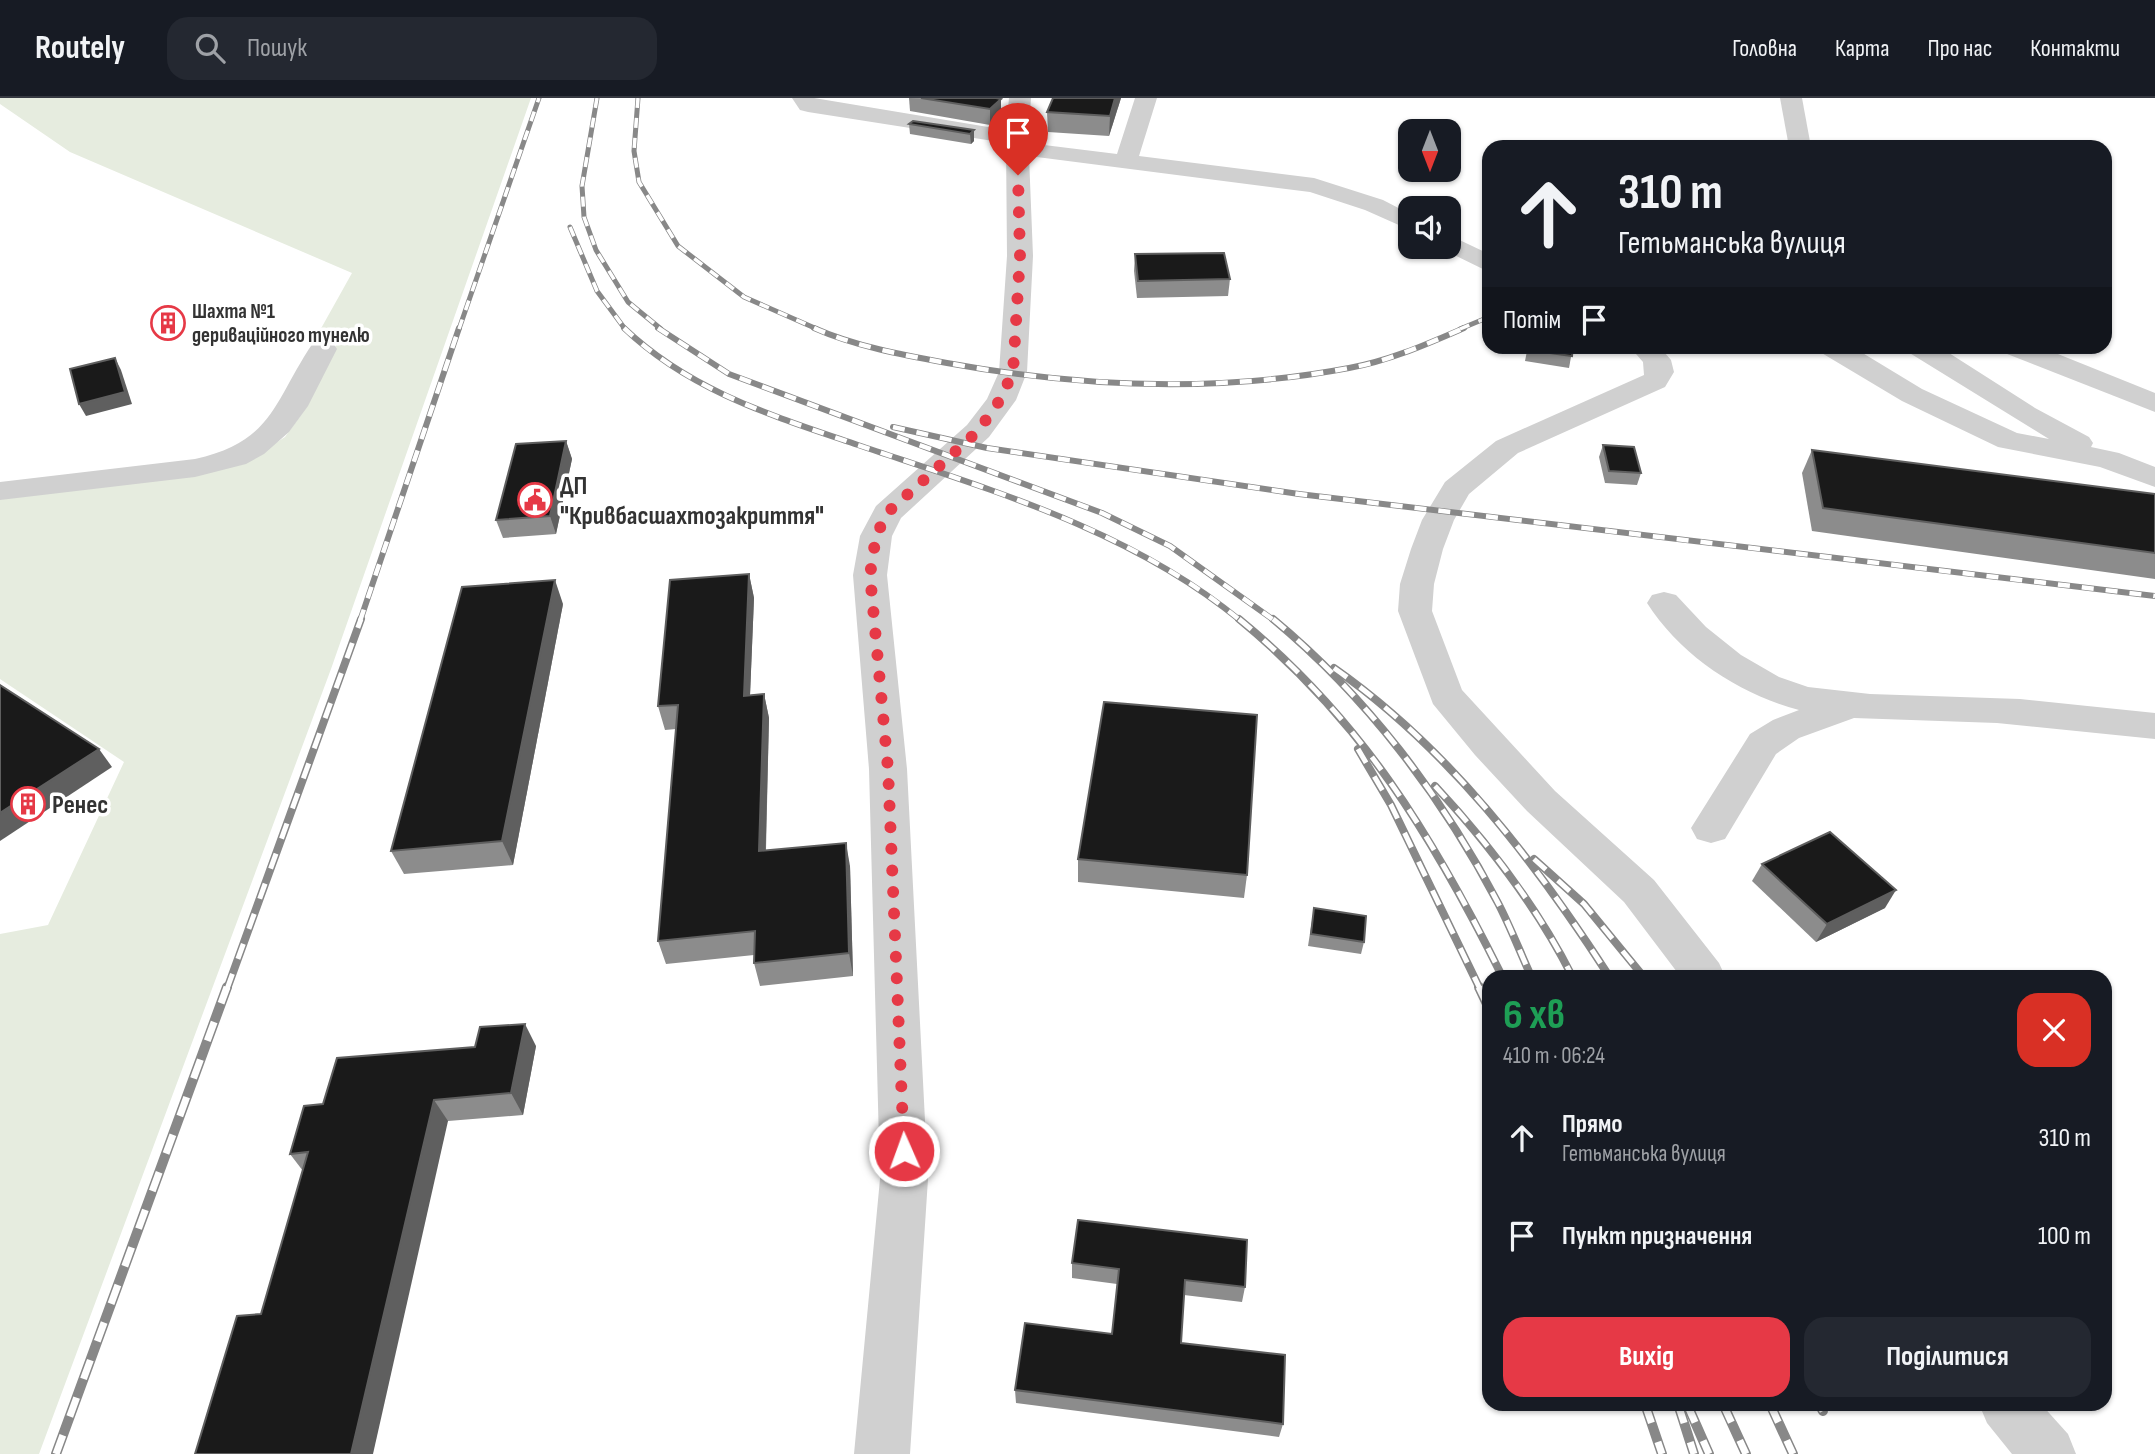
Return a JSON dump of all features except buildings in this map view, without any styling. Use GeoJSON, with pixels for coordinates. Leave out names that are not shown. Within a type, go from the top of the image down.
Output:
{"type":"FeatureCollection","features":[{"type":"Feature","properties":{"kind":"street"},"geometry":{"type":"LineString","coordinates":[[803,98],[808,104],[819,107],[1126,162],[1314,185],[1362,200],[1398,217]]}},
{"type":"Feature","properties":{"kind":"street"},"geometry":{"type":"LineString","coordinates":[[882,1454],[904,1179],[888,769],[870,575],[876,536],[887,513],[978,431],[1000,400],[1013,372],[1020,256],[1017,143],[1020,98]]}},
{"type":"Feature","properties":{"kind":"street"},"geometry":{"type":"LineString","coordinates":[[1126,162],[1146,98]]}},
{"type":"Feature","properties":{"kind":"street"},"geometry":{"type":"LineString","coordinates":[[1791,98],[1799,140]]}},
{"type":"Feature","properties":{"kind":"street"},"geometry":{"type":"LineString","coordinates":[[1461,249],[1482,260]]}},
{"type":"Feature","properties":{"kind":"street"},"geometry":{"type":"LineString","coordinates":[[0,491],[217,464],[244,453],[268,437],[288,415],[323,349]]}},
{"type":"Feature","properties":{"kind":"street"},"geometry":{"type":"LineString","coordinates":[[1651,354],[1657,360],[1660,372],[1655,382],[1507,447],[1457,489],[1438,520],[1427,549],[1417,584],[1415,611],[1446,695],[1488,746],[1541,801],[1639,891],[1699,970]]}},
{"type":"Feature","properties":{"kind":"street"},"geometry":{"type":"LineString","coordinates":[[1843,354],[1912,395],[2009,441],[2108,459]]}},
{"type":"Feature","properties":{"kind":"street"},"geometry":{"type":"LineString","coordinates":[[1930,354],[2025,414],[2108,459],[2155,478]]}},
{"type":"Feature","properties":{"kind":"street"},"geometry":{"type":"LineString","coordinates":[[2032,354],[2155,403]]}},
{"type":"Feature","properties":{"kind":"street"},"geometry":{"type":"LineString","coordinates":[[1664,603],[1687,630],[1741,671],[1777,690],[1807,700],[1853,706],[2024,712],[2155,726]]}},
{"type":"Feature","properties":{"kind":"street"},"geometry":{"type":"LineString","coordinates":[[1711,828],[1763,744],[1786,729],[1853,706]]}},
{"type":"Feature","properties":{"kind":"street"},"geometry":{"type":"LineString","coordinates":[[2012,1411],[2048,1454]]}},
{"type":"Feature","properties":{"kind":"shaded area"},"geometry":{"type":"Polygon","coordinates":[[[0,98],[531,98],[331,669],[39,1454],[0,1454],[0,934],[48,925],[124,762],[0,679],[0,496],[252,458],[285,437],[301,415],[338,341],[314,341],[352,273],[70,152],[0,104],[0,98]]]}},
{"type":"Feature","properties":{"kind":"railway"},"geometry":{"type":"LineString","coordinates":[[459,329],[539,98]]}},
{"type":"Feature","properties":{"kind":"railway"},"geometry":{"type":"LineString","coordinates":[[597,98],[582,186],[584,217],[596,250],[628,302],[661,329]]}},
{"type":"Feature","properties":{"kind":"railway"},"geometry":{"type":"LineString","coordinates":[[638,98],[634,151],[639,182],[678,246],[744,297],[817,329]]}},
{"type":"Feature","properties":{"kind":"railway"},"geometry":{"type":"LineString","coordinates":[[570,227],[597,291],[625,329]]}},
{"type":"Feature","properties":{"kind":"railway"},"geometry":{"type":"LineString","coordinates":[[1460,329],[1482,320]]}},
{"type":"Feature","properties":{"kind":"railway"},"geometry":{"type":"LineString","coordinates":[[360,621],[459,328]]}},
{"type":"Feature","properties":{"kind":"railway"},"geometry":{"type":"LineString","coordinates":[[658,328],[729,374],[1102,513],[1170,546],[1275,621]]}},
{"type":"Feature","properties":{"kind":"railway"},"geometry":{"type":"LineString","coordinates":[[814,328],[862,345],[947,363],[1047,377],[1148,384],[1249,381],[1349,368],[1422,346],[1464,328]]}},
{"type":"Feature","properties":{"kind":"railway"},"geometry":{"type":"LineString","coordinates":[[625,329],[676,369],[764,412],[1009,496],[1107,537],[1198,589],[1241,621]]}},
{"type":"Feature","properties":{"kind":"railway"},"geometry":{"type":"LineString","coordinates":[[893,427],[987,448],[1299,494],[2155,596]]}},
{"type":"Feature","properties":{"kind":"railway"},"geometry":{"type":"LineString","coordinates":[[227,989],[361,619]]}},
{"type":"Feature","properties":{"kind":"railway"},"geometry":{"type":"LineString","coordinates":[[1239,619],[1322,698],[1358,739],[1390,782],[1449,875],[1499,970]]}},
{"type":"Feature","properties":{"kind":"railway"},"geometry":{"type":"LineString","coordinates":[[1273,619],[1340,681],[1427,786],[1476,863],[1498,903],[1528,970]]}},
{"type":"Feature","properties":{"kind":"railway"},"geometry":{"type":"LineString","coordinates":[[1334,668],[1415,734],[1486,808],[1550,890],[1605,970]]}},
{"type":"Feature","properties":{"kind":"railway"},"geometry":{"type":"LineString","coordinates":[[1358,749],[1391,805],[1480,989]]}},
{"type":"Feature","properties":{"kind":"railway"},"geometry":{"type":"LineString","coordinates":[[1435,786],[1510,876],[1569,970]]}},
{"type":"Feature","properties":{"kind":"railway"},"geometry":{"type":"LineString","coordinates":[[1534,859],[1584,904],[1638,970]]}},
{"type":"Feature","properties":{"kind":"railway"},"geometry":{"type":"LineString","coordinates":[[56,1454],[227,987]]}},
{"type":"Feature","properties":{"kind":"railway"},"geometry":{"type":"LineString","coordinates":[[1479,987],[1482,993]]}},
{"type":"Feature","properties":{"kind":"railway"},"geometry":{"type":"LineString","coordinates":[[1647,1411],[1662,1454]]}},
{"type":"Feature","properties":{"kind":"railway"},"geometry":{"type":"LineString","coordinates":[[1680,1411],[1694,1454]]}},
{"type":"Feature","properties":{"kind":"railway"},"geometry":{"type":"LineString","coordinates":[[1690,1411],[1709,1454]]}},
{"type":"Feature","properties":{"kind":"railway"},"geometry":{"type":"LineString","coordinates":[[1726,1411],[1746,1454]]}},
{"type":"Feature","properties":{"kind":"railway"},"geometry":{"type":"LineString","coordinates":[[1773,1411],[1793,1454]]}},
{"type":"Feature","properties":{"kind":"place","name":"Шахта №1 дериваційного тунелю"},"geometry":{"type":"Point","coordinates":[168,323]}},
{"type":"Feature","properties":{"kind":"place","name":"ДП \"Кривбасшахтозакриття\""},"geometry":{"type":"Point","coordinates":[535,500]}},
{"type":"Feature","properties":{"kind":"place","name":"Ренес"},"geometry":{"type":"Point","coordinates":[28,804]}},
{"type":"Feature","properties":{"kind":"route"},"geometry":{"type":"LineString","coordinates":[[904,1151],[888,769],[870,575],[876,536],[887,513],[978,431],[1000,400],[1013,372],[1020,256],[1018,175]]}}]}
